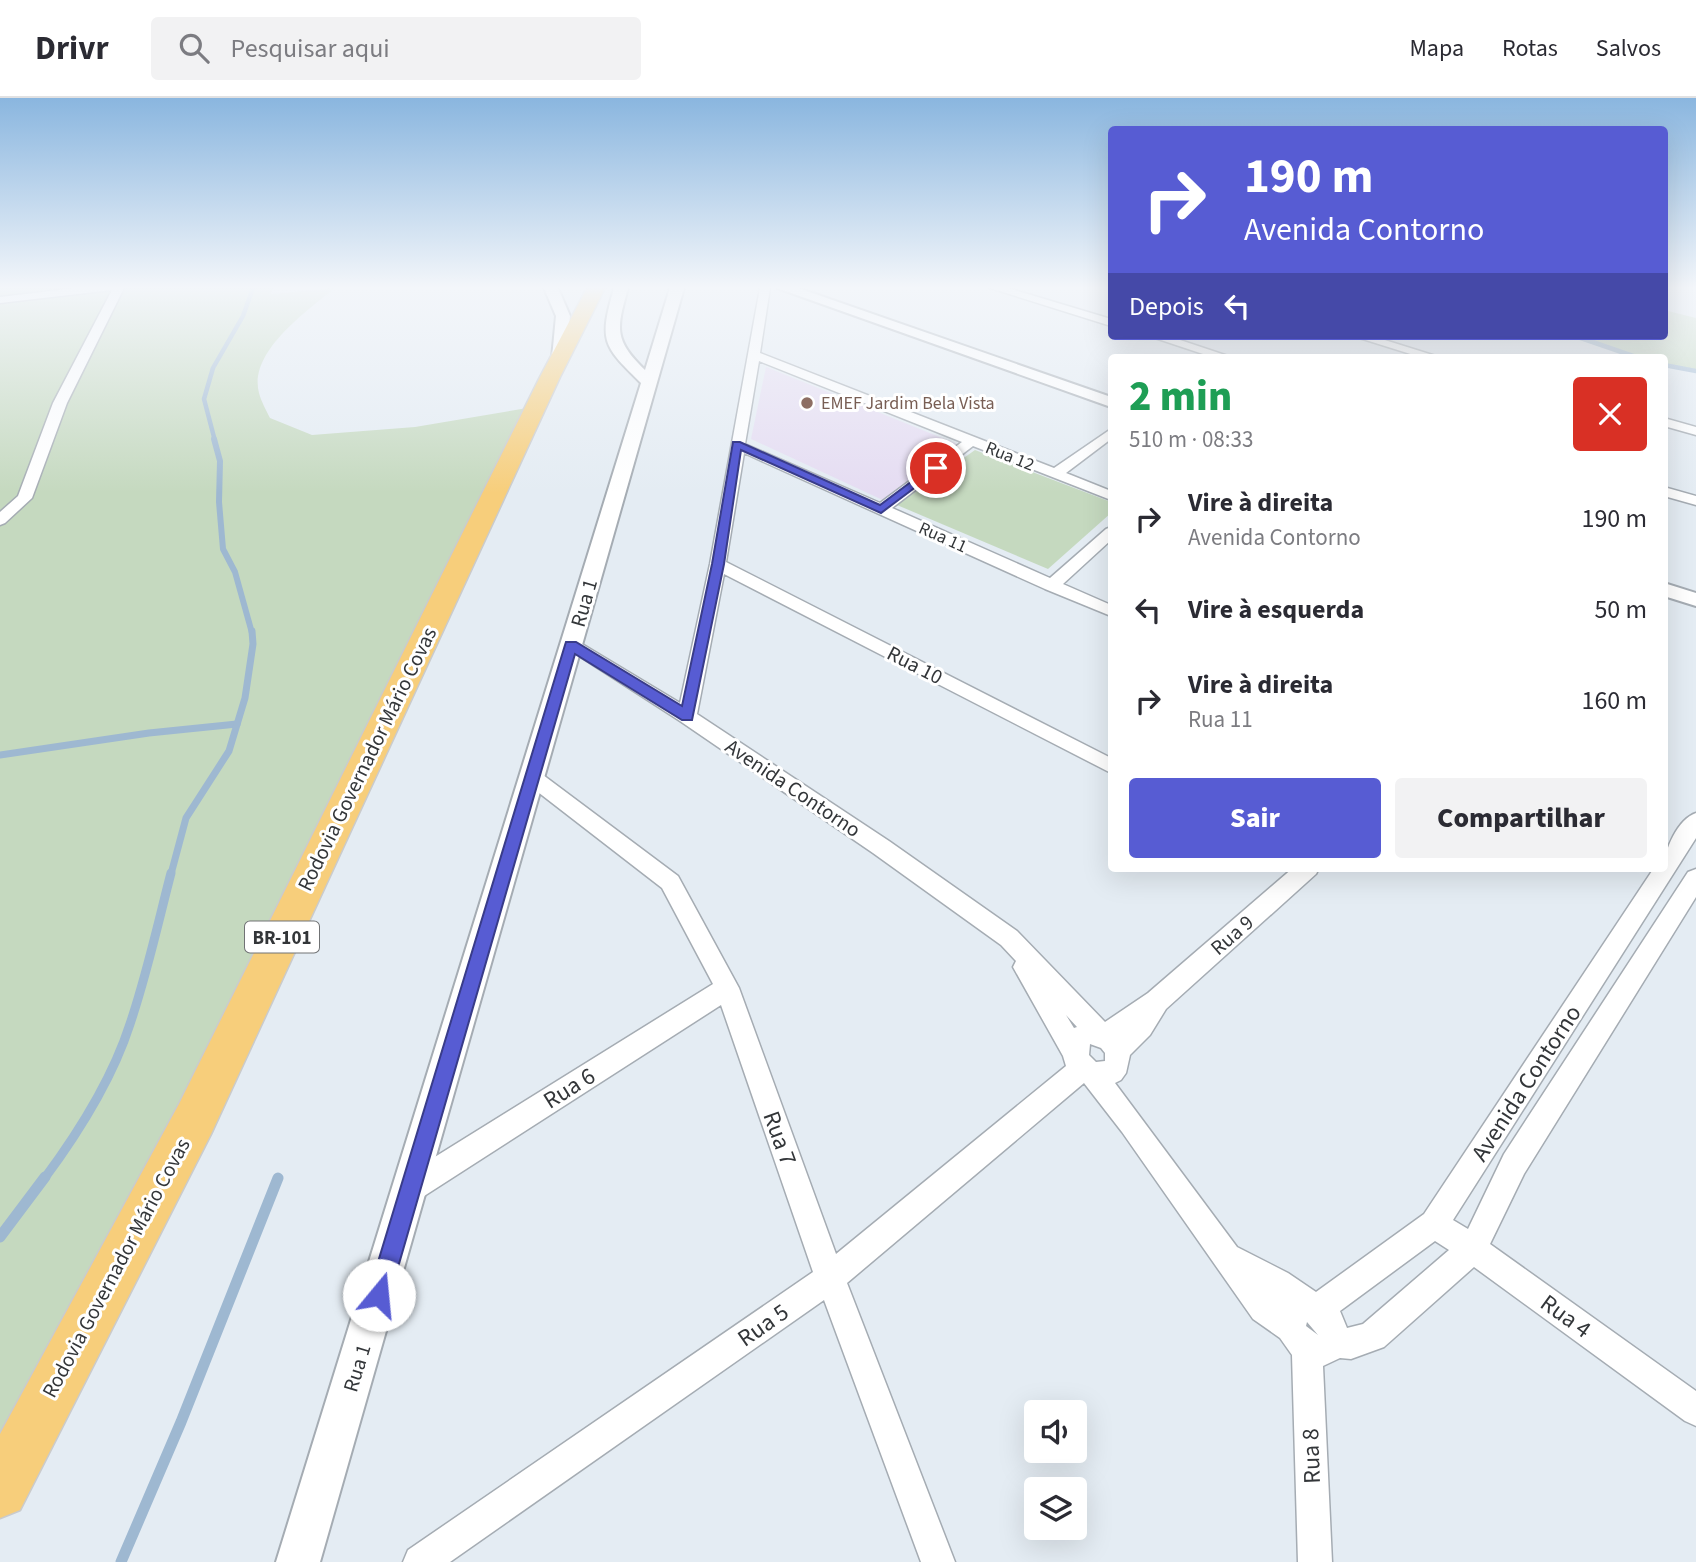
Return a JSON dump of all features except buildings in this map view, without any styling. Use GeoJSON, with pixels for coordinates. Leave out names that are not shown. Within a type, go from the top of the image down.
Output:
{"type":"FeatureCollection","features":[{"type":"Feature","properties":{"kind":"main road","name":"Rodovia Governador Mário Covas"},"geometry":{"type":"LineString","coordinates":[[0,1490],[195,1119],[561,356]]}},
{"type":"Feature","properties":{"kind":"main road"},"geometry":{"type":"LineString","coordinates":[[555,367],[565,356]]}},
{"type":"Feature","properties":{"kind":"street"},"geometry":{"type":"LineString","coordinates":[[0,520],[25,498],[60,403],[84,356]]}},
{"type":"Feature","properties":{"kind":"street"},"geometry":{"type":"LineString","coordinates":[[555,367],[557,356]]}},
{"type":"Feature","properties":{"kind":"street"},"geometry":{"type":"LineString","coordinates":[[624,356],[649,383]]}},
{"type":"Feature","properties":{"kind":"street","name":"Rua 1"},"geometry":{"type":"LineString","coordinates":[[298,1562],[657,356]]}},
{"type":"Feature","properties":{"kind":"street"},"geometry":{"type":"LineString","coordinates":[[687,716],[718,564],[752,356]]}},
{"type":"Feature","properties":{"kind":"street","name":"Rua 12"},"geometry":{"type":"LineString","coordinates":[[758,356],[1108,495]]}},
{"type":"Feature","properties":{"kind":"street"},"geometry":{"type":"LineString","coordinates":[[980,356],[1108,401]]}},
{"type":"Feature","properties":{"kind":"street"},"geometry":{"type":"LineString","coordinates":[[1008,356],[1108,391]]}},
{"type":"Feature","properties":{"kind":"street"},"geometry":{"type":"LineString","coordinates":[[1668,423],[1696,430]]}},
{"type":"Feature","properties":{"kind":"street"},"geometry":{"type":"LineString","coordinates":[[1055,474],[1108,435]]}},
{"type":"Feature","properties":{"kind":"street"},"geometry":{"type":"LineString","coordinates":[[881,509],[972,441]]}},
{"type":"Feature","properties":{"kind":"street","name":"Rua 11"},"geometry":{"type":"LineString","coordinates":[[737,444],[1108,610]]}},
{"type":"Feature","properties":{"kind":"street"},"geometry":{"type":"LineString","coordinates":[[1668,492],[1696,501]]}},
{"type":"Feature","properties":{"kind":"street"},"geometry":{"type":"LineString","coordinates":[[1051,586],[1108,535]]}},
{"type":"Feature","properties":{"kind":"street","name":"Rua 10"},"geometry":{"type":"LineString","coordinates":[[718,564],[1108,764]]}},
{"type":"Feature","properties":{"kind":"street"},"geometry":{"type":"LineString","coordinates":[[1668,581],[1696,590]]}},
{"type":"Feature","properties":{"kind":"street"},"geometry":{"type":"LineString","coordinates":[[1668,590],[1696,600]]}},
{"type":"Feature","properties":{"kind":"street","name":"Avenida Contorno"},"geometry":{"type":"LineString","coordinates":[[571,645],[687,716],[1009,938],[1110,1047],[1131,1123]]}},
{"type":"Feature","properties":{"kind":"street","name":"Rua 7"},"geometry":{"type":"LineString","coordinates":[[532,777],[670,882],[727,988],[830,1278],[938,1562]]}},
{"type":"Feature","properties":{"kind":"street","name":"Avenida Contorno"},"geometry":{"type":"LineString","coordinates":[[1668,864],[1696,821]]}},
{"type":"Feature","properties":{"kind":"street","name":"Rua 9"},"geometry":{"type":"LineString","coordinates":[[1110,1047],[1141,1027],[1157,1001],[1303,872]]}},
{"type":"Feature","properties":{"kind":"street","name":"Avenida Contorno"},"geometry":{"type":"LineString","coordinates":[[1312,1327],[1434,1224],[1663,872]]}},
{"type":"Feature","properties":{"kind":"street","name":"Avenida Contorno"},"geometry":{"type":"LineString","coordinates":[[1009,938],[1083,1064],[1131,1123],[1264,1308],[1352,1344],[1373,1336],[1473,1249],[1514,1164],[1696,878]]}},
{"type":"Feature","properties":{"kind":"street","name":"Rua 6"},"geometry":{"type":"LineString","coordinates":[[411,1188],[727,988]]}},
{"type":"Feature","properties":{"kind":"street","name":"Rua 5"},"geometry":{"type":"LineString","coordinates":[[423,1561],[830,1278],[1083,1064],[1076,1042],[1082,1036],[1090,1033],[1110,1047]]}},
{"type":"Feature","properties":{"kind":"street"},"geometry":{"type":"LineString","coordinates":[[1083,1064],[1112,1072],[1110,1047]]}},
{"type":"Feature","properties":{"kind":"street","name":"Rua 4"},"geometry":{"type":"LineString","coordinates":[[1434,1224],[1473,1249],[1696,1410]]}},
{"type":"Feature","properties":{"kind":"street","name":"Rua 8"},"geometry":{"type":"LineString","coordinates":[[1312,1327],[1315,1562]]}},
{"type":"Feature","properties":{"kind":"shaded area","name":"EMEF Jardim Bela Vista"},"geometry":{"type":"Polygon","coordinates":[[[766,367],[962,446],[887,502],[751,439],[766,367]]]}},
{"type":"Feature","properties":{"kind":"green space"},"geometry":{"type":"Polygon","coordinates":[[[0,356],[266,356],[258,378],[259,393],[270,418],[312,435],[415,427],[533,407],[401,673],[0,1455],[0,356]]]}},
{"type":"Feature","properties":{"kind":"green space"},"geometry":{"type":"Polygon","coordinates":[[[1668,356],[1696,356],[1696,372],[1668,366],[1668,356]]]}},
{"type":"Feature","properties":{"kind":"green space"},"geometry":{"type":"Polygon","coordinates":[[[975,450],[1108,501],[1108,516],[1048,569],[897,505],[975,450]]]}},
{"type":"Feature","properties":{"kind":"waterway"},"geometry":{"type":"LineString","coordinates":[[215,441],[204,399],[213,368],[220,356]]}},
{"type":"Feature","properties":{"kind":"waterway"},"geometry":{"type":"LineString","coordinates":[[1668,366],[1696,371]]}},
{"type":"Feature","properties":{"kind":"waterway"},"geometry":{"type":"LineString","coordinates":[[214,439],[220,461],[219,502],[223,549],[235,572],[252,633]]}},
{"type":"Feature","properties":{"kind":"waterway"},"geometry":{"type":"LineString","coordinates":[[171,874],[186,818],[229,751],[245,698],[253,644],[252,631]]}},
{"type":"Feature","properties":{"kind":"waterway"},"geometry":{"type":"LineString","coordinates":[[0,755],[149,733],[237,724]]}},
{"type":"Feature","properties":{"kind":"waterway"},"geometry":{"type":"LineString","coordinates":[[44,1179],[93,1105],[123,1045],[142,986],[171,873]]}},
{"type":"Feature","properties":{"kind":"waterway"},"geometry":{"type":"LineString","coordinates":[[0,1237],[45,1177]]}},
{"type":"Feature","properties":{"kind":"waterway"},"geometry":{"type":"LineString","coordinates":[[121,1562],[181,1422],[278,1178]]}},
{"type":"Feature","properties":{"kind":"place","name":"EMEF Jardim Bela Vista"},"geometry":{"type":"Point","coordinates":[807,403]}},
{"type":"Feature","properties":{"kind":"route"},"geometry":{"type":"LineString","coordinates":[[379,1295],[571,645],[687,716],[718,564],[737,444],[881,509],[936,468]]}}]}
